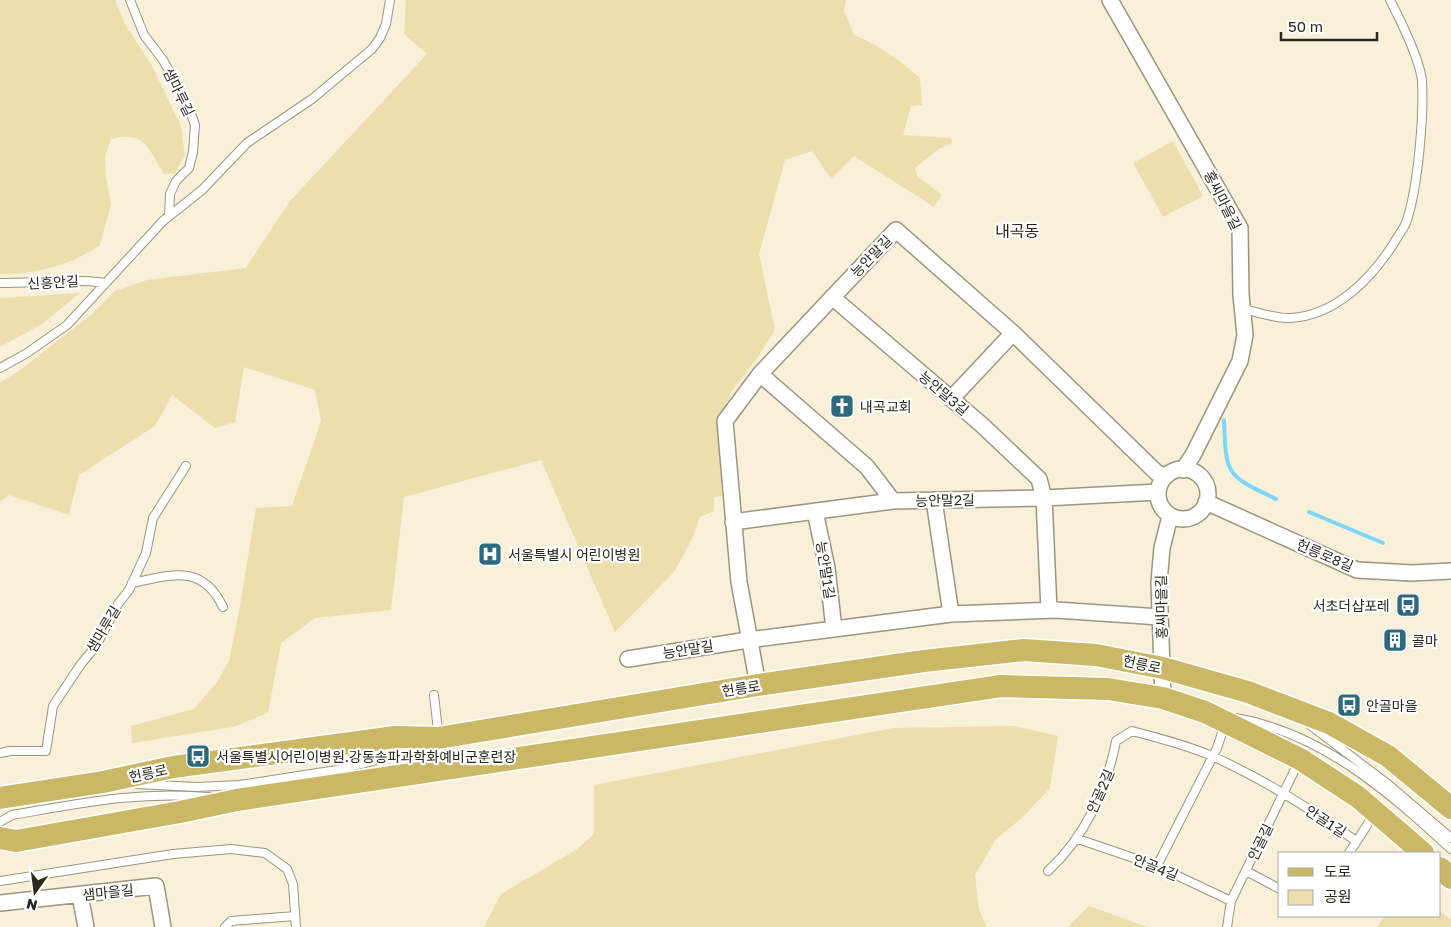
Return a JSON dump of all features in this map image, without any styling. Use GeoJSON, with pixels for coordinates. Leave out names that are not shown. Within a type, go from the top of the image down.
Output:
{"type":"FeatureCollection","features":[{"type":"Feature","properties":{"kind":"main road","name":"헌릉로"},"geometry":{"type":"LineString","coordinates":[[0,798],[103,782],[172,767],[386,738],[438,738],[758,685],[924,660],[1024,650],[1096,655],[1163,668],[1248,692],[1329,723],[1388,756],[1451,808]]}},
{"type":"Feature","properties":{"kind":"main road"},"geometry":{"type":"LineString","coordinates":[[0,838],[16,841],[237,800],[1001,686],[1108,689],[1164,698],[1205,712],[1300,759],[1376,812],[1422,852]]}},
{"type":"Feature","properties":{"kind":"main road"},"geometry":{"type":"LineString","coordinates":[[1441,869],[1451,878]]}},
{"type":"Feature","properties":{"kind":"street","name":"홍씨마을길"},"geometry":{"type":"LineString","coordinates":[[1110,0],[1240,228],[1245,334],[1240,361],[1193,455],[1183,470]]}},
{"type":"Feature","properties":{"kind":"street","name":"능안말길"},"geometry":{"type":"LineString","coordinates":[[758,685],[748,640],[733,522],[725,421],[760,374],[896,230],[1013,333],[1157,473],[1166,476]]}},
{"type":"Feature","properties":{"kind":"street","name":"능안말3길"},"geometry":{"type":"LineString","coordinates":[[832,297],[952,399],[1039,479],[1044,498]]}},
{"type":"Feature","properties":{"kind":"street"},"geometry":{"type":"LineString","coordinates":[[952,399],[1013,333]]}},
{"type":"Feature","properties":{"kind":"street"},"geometry":{"type":"LineString","coordinates":[[760,374],[867,467],[893,500]]}},
{"type":"Feature","properties":{"kind":"street"},"geometry":{"type":"LineString","coordinates":[[1177,470],[1183,470],[1191,471],[1203,480],[1208,494],[1203,509],[1192,518],[1170,516],[1160,504],[1158,492],[1166,476],[1177,470]]}},
{"type":"Feature","properties":{"kind":"street","name":"능안말2길"},"geometry":{"type":"LineString","coordinates":[[733,522],[893,500],[1044,498],[1158,492]]}},
{"type":"Feature","properties":{"kind":"street"},"geometry":{"type":"LineString","coordinates":[[1044,498],[1049,610]]}},
{"type":"Feature","properties":{"kind":"street"},"geometry":{"type":"LineString","coordinates":[[934,500],[951,614]]}},
{"type":"Feature","properties":{"kind":"street","name":"헌릉로8길"},"geometry":{"type":"LineString","coordinates":[[1206,502],[1357,570],[1412,573],[1451,571]]}},
{"type":"Feature","properties":{"kind":"street","name":"능안말1길"},"geometry":{"type":"LineString","coordinates":[[815,511],[827,568],[834,629]]}},
{"type":"Feature","properties":{"kind":"street","name":"홍씨마을길"},"geometry":{"type":"LineString","coordinates":[[1164,698],[1159,582],[1161,557],[1170,516]]}},
{"type":"Feature","properties":{"kind":"street"},"geometry":{"type":"LineString","coordinates":[[748,640],[951,614],[1049,610],[1160,616]]}},
{"type":"Feature","properties":{"kind":"street","name":"능안말길"},"geometry":{"type":"LineString","coordinates":[[628,659],[748,640]]}},
{"type":"Feature","properties":{"kind":"street","name":"샘마을길"},"geometry":{"type":"LineString","coordinates":[[0,903],[156,886],[163,927]]}},
{"type":"Feature","properties":{"kind":"street"},"geometry":{"type":"LineString","coordinates":[[80,895],[86,927]]}},
{"type":"Feature","properties":{"kind":"lane","name":"샘마루길"},"geometry":{"type":"LineString","coordinates":[[130,0],[144,34],[164,60],[188,105],[195,126],[193,152],[189,168],[176,181],[170,194],[169,216]]}},
{"type":"Feature","properties":{"kind":"lane"},"geometry":{"type":"LineString","coordinates":[[0,368],[67,325],[169,216],[202,190],[247,143],[312,99],[372,48],[380,38],[386,24],[390,0]]}},
{"type":"Feature","properties":{"kind":"lane"},"geometry":{"type":"LineString","coordinates":[[1243,309],[1290,318],[1320,312],[1346,298],[1372,273],[1407,222],[1420,137],[1422,79],[1404,26],[1390,0]]}},
{"type":"Feature","properties":{"kind":"lane","name":"신흥안길"},"geometry":{"type":"LineString","coordinates":[[0,283],[51,283],[83,280],[106,283]]}},
{"type":"Feature","properties":{"kind":"lane","name":"샘마루길"},"geometry":{"type":"LineString","coordinates":[[0,753],[10,751],[46,751],[53,706],[81,664],[96,646],[118,604],[132,583],[146,553],[153,518],[186,466]]}},
{"type":"Feature","properties":{"kind":"lane"},"geometry":{"type":"LineString","coordinates":[[132,583],[174,574],[192,575],[208,585],[218,595],[223,607]]}},
{"type":"Feature","properties":{"kind":"lane"},"geometry":{"type":"LineString","coordinates":[[434,695],[443,768]]}},
{"type":"Feature","properties":{"kind":"lane"},"geometry":{"type":"LineString","coordinates":[[1286,707],[1389,785],[1451,838]]}},
{"type":"Feature","properties":{"kind":"lane"},"geometry":{"type":"LineString","coordinates":[[1205,712],[1259,722],[1306,740],[1352,767],[1384,790],[1451,849]]}},
{"type":"Feature","properties":{"kind":"lane"},"geometry":{"type":"LineString","coordinates":[[1157,866],[1212,756],[1226,723]]}},
{"type":"Feature","properties":{"kind":"lane","name":"안골2길"},"geometry":{"type":"LineString","coordinates":[[1048,871],[1078,839],[1110,772],[1116,741],[1132,731],[1180,744],[1212,756],[1284,794]]}},
{"type":"Feature","properties":{"kind":"lane","name":"안골길"},"geometry":{"type":"LineString","coordinates":[[1227,927],[1231,901],[1300,759]]}},
{"type":"Feature","properties":{"kind":"lane"},"geometry":{"type":"LineString","coordinates":[[0,822],[12,815],[116,797],[177,794],[237,800]]}},
{"type":"Feature","properties":{"kind":"lane","name":"안골1길"},"geometry":{"type":"LineString","coordinates":[[1284,794],[1356,841],[1350,852]]}},
{"type":"Feature","properties":{"kind":"lane"},"geometry":{"type":"LineString","coordinates":[[1356,841],[1376,812]]}},
{"type":"Feature","properties":{"kind":"lane","name":"안골4길"},"geometry":{"type":"LineString","coordinates":[[1078,839],[1157,866],[1231,901]]}},
{"type":"Feature","properties":{"kind":"lane"},"geometry":{"type":"LineString","coordinates":[[0,881],[173,854],[231,849],[264,854],[288,869],[293,884],[296,927]]}},
{"type":"Feature","properties":{"kind":"lane"},"geometry":{"type":"LineString","coordinates":[[1246,871],[1278,888]]}},
{"type":"Feature","properties":{"kind":"lane"},"geometry":{"type":"LineString","coordinates":[[225,927],[231,921],[295,916]]}},
{"type":"Feature","properties":{"kind":"green space"},"geometry":{"type":"Polygon","coordinates":[[[0,0],[115,0],[126,26],[151,64],[181,126],[185,156],[175,173],[164,174],[149,149],[138,139],[122,137],[111,139],[105,156],[106,178],[111,204],[100,245],[65,263],[40,270],[14,274],[0,274],[0,0]]]}},
{"type":"Feature","properties":{"kind":"green space"},"geometry":{"type":"Polygon","coordinates":[[[406,0],[846,0],[844,11],[854,35],[889,54],[920,78],[922,105],[911,106],[903,135],[951,138],[952,143],[937,150],[915,168],[918,177],[942,195],[934,207],[854,156],[831,179],[812,151],[785,160],[759,254],[775,330],[756,360],[731,392],[719,426],[722,496],[714,497],[714,511],[700,517],[693,537],[674,572],[615,632],[541,460],[404,497],[391,610],[315,618],[281,643],[268,713],[233,727],[132,743],[131,726],[194,709],[217,682],[229,661],[256,508],[292,506],[321,421],[315,390],[244,367],[235,422],[215,428],[172,395],[155,426],[79,475],[69,515],[9,495],[0,502],[0,382],[16,373],[91,315],[115,291],[147,280],[246,268],[290,201],[427,54],[404,34],[406,0]]]}},
{"type":"Feature","properties":{"kind":"green space"},"geometry":{"type":"Polygon","coordinates":[[[1173,141],[1203,196],[1163,217],[1133,163],[1173,141]]]}},
{"type":"Feature","properties":{"kind":"green space"},"geometry":{"type":"Polygon","coordinates":[[[80,293],[42,324],[0,347],[0,298],[80,293]]]}},
{"type":"Feature","properties":{"kind":"green space"},"geometry":{"type":"Polygon","coordinates":[[[1015,726],[1058,736],[1050,788],[1023,817],[996,839],[975,875],[979,910],[987,927],[484,927],[501,894],[576,850],[594,834],[594,785],[893,728],[1015,726]]]}},
{"type":"Feature","properties":{"kind":"green space"},"geometry":{"type":"Polygon","coordinates":[[[1089,906],[1147,927],[1068,927],[1089,906]]]}},
{"type":"Feature","properties":{"kind":"green space"},"geometry":{"type":"Polygon","coordinates":[[[1441,913],[1451,919],[1451,927],[1377,927],[1384,917],[1441,917],[1441,913]]]}},
{"type":"Feature","properties":{"kind":"waterway"},"geometry":{"type":"LineString","coordinates":[[1224,420],[1226,453],[1232,472],[1247,484],[1276,499]]}},
{"type":"Feature","properties":{"kind":"waterway"},"geometry":{"type":"LineString","coordinates":[[1309,512],[1383,543]]}},
{"type":"Feature","properties":{"kind":"place","name":"내곡교회"},"geometry":{"type":"Point","coordinates":[842,406]}},
{"type":"Feature","properties":{"kind":"place","name":"서울특별시 어린이병원"},"geometry":{"type":"Point","coordinates":[490,554]}},
{"type":"Feature","properties":{"kind":"place","name":"서초더샵포레"},"geometry":{"type":"Point","coordinates":[1408,605]}},
{"type":"Feature","properties":{"kind":"place","name":"콜마"},"geometry":{"type":"Point","coordinates":[1395,640]}},
{"type":"Feature","properties":{"kind":"place","name":"안골마을"},"geometry":{"type":"Point","coordinates":[1349,705]}},
{"type":"Feature","properties":{"kind":"place","name":"서울특별시어린이병원.강동송파과학화예비군훈련장"},"geometry":{"type":"Point","coordinates":[198,756]}},
{"type":"Feature","properties":{"kind":"district","name":"내곡동"},"geometry":{"type":"Point","coordinates":[1017,231]}}]}
